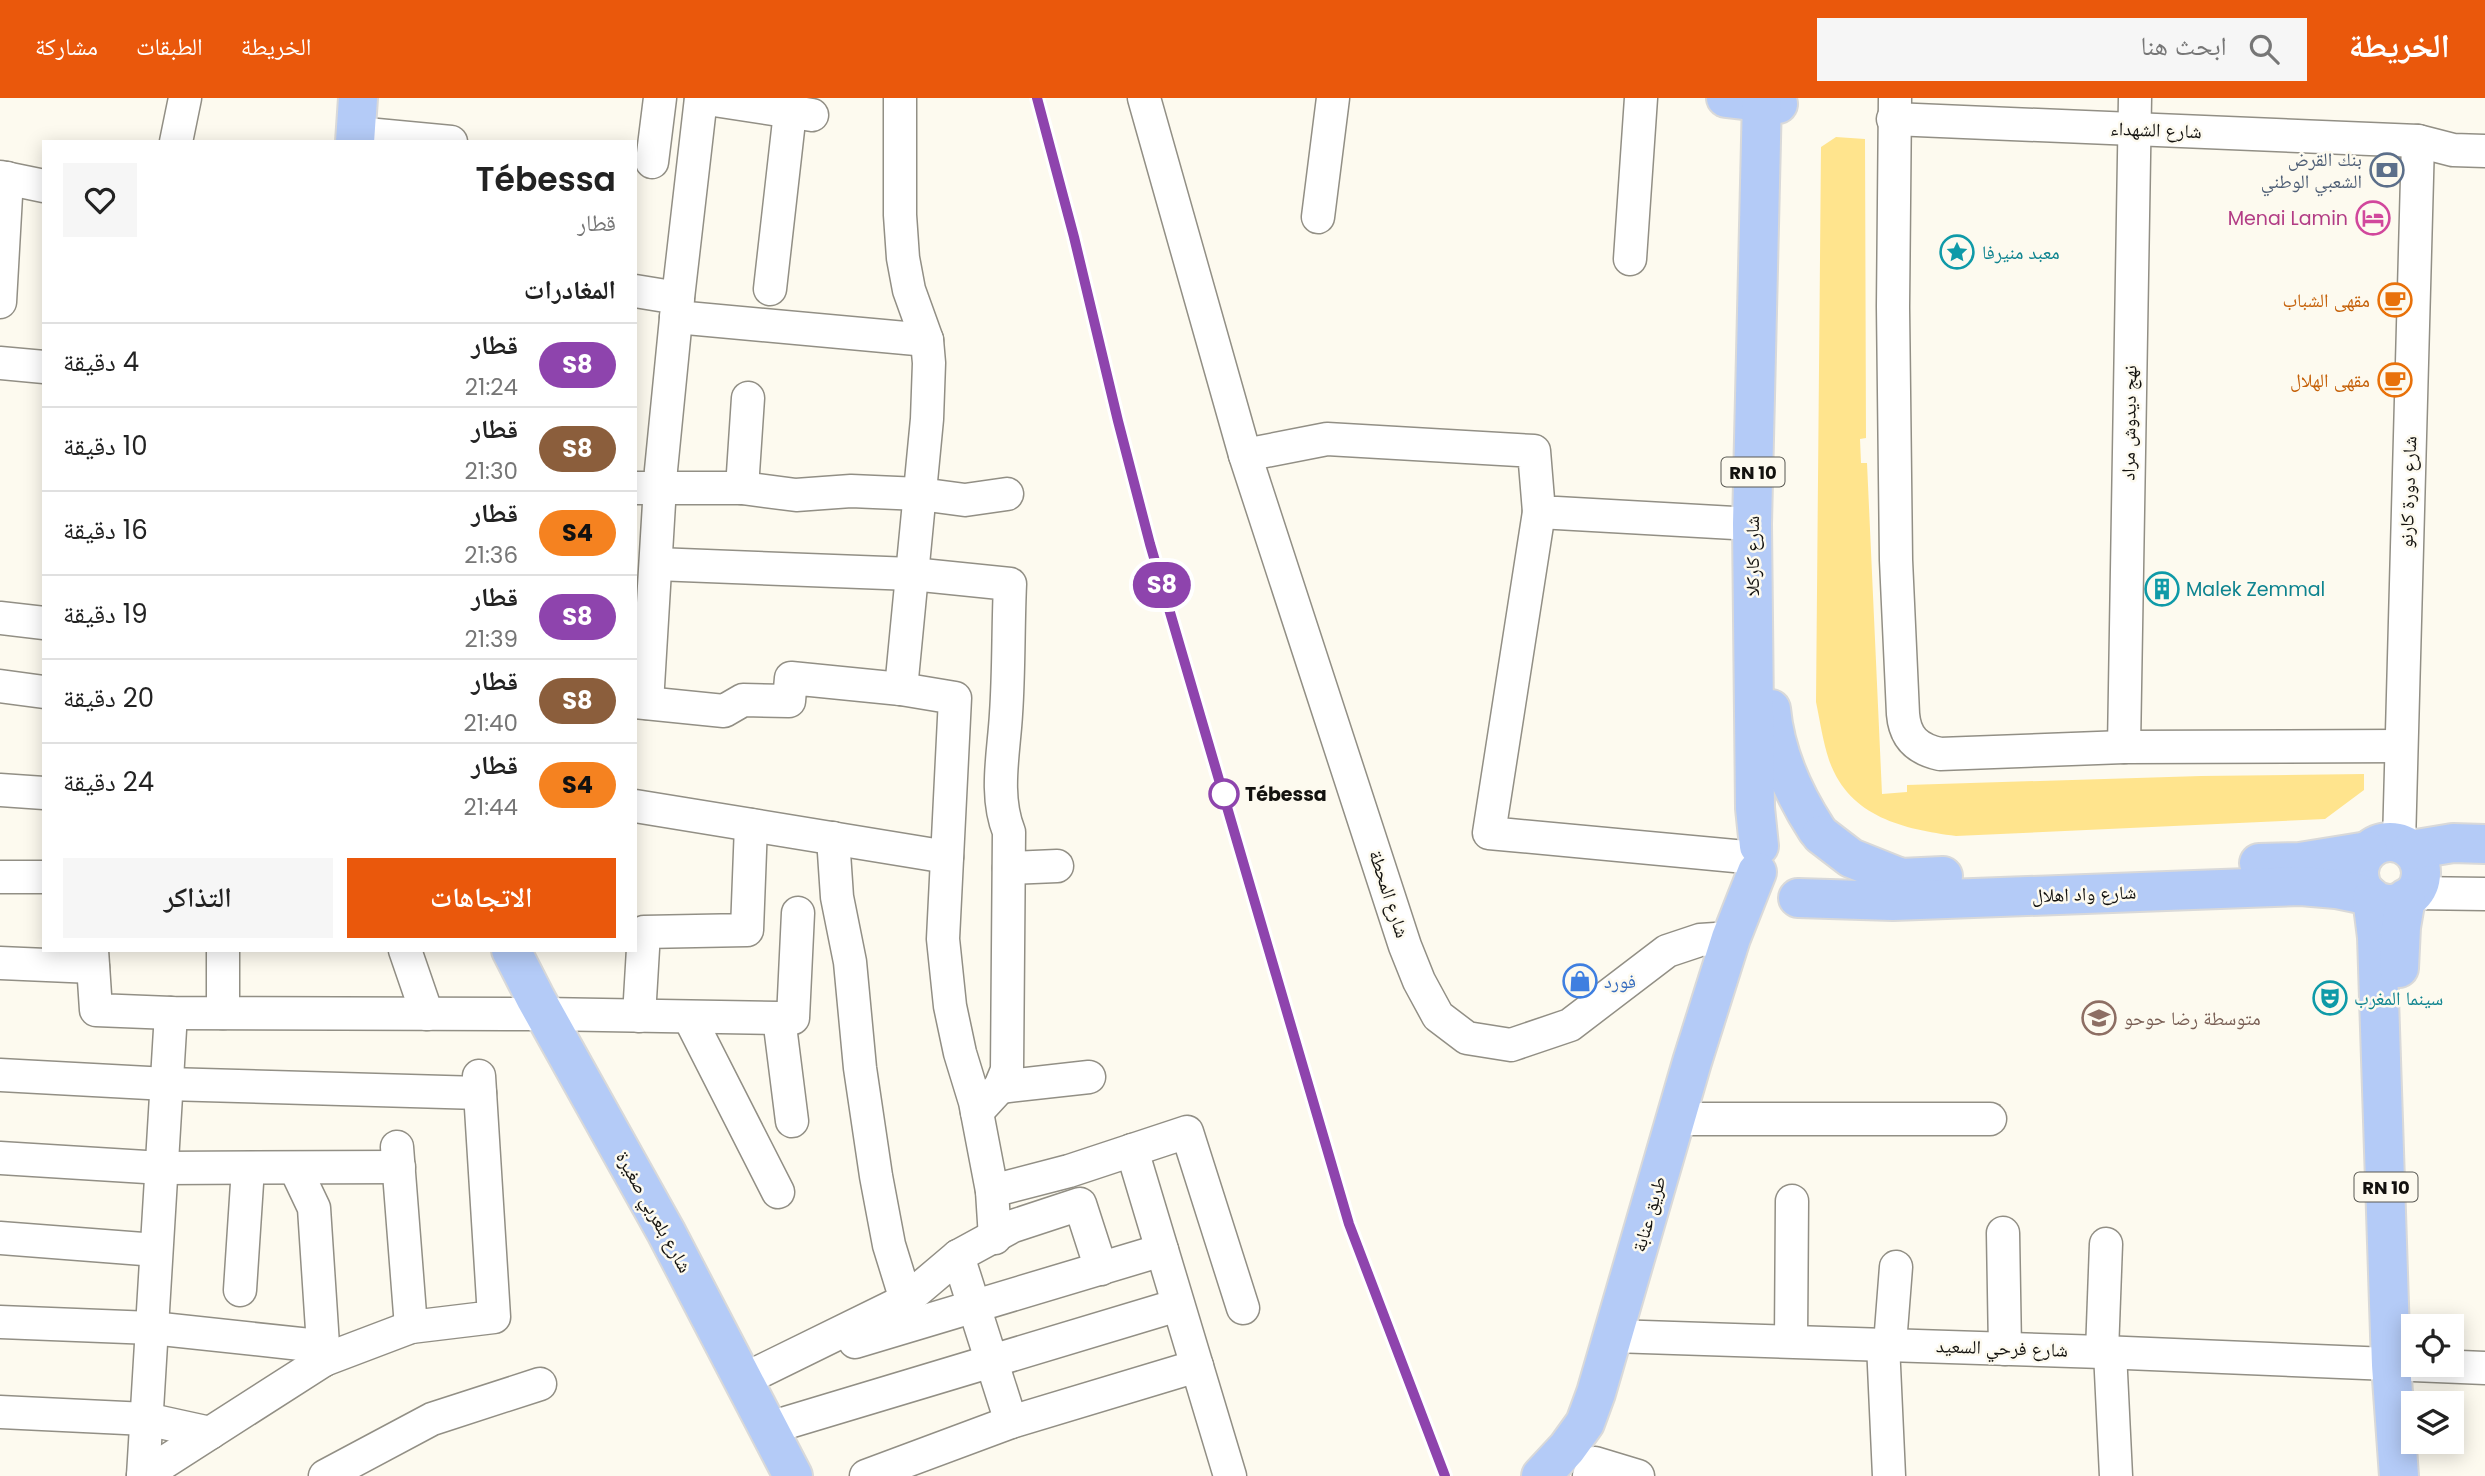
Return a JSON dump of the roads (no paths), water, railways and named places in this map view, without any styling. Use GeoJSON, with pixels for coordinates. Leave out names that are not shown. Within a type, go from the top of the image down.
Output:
{"type":"FeatureCollection","features":[{"type":"Feature","properties":{"kind":"main road","name":"شارع كاركلا"},"geometry":{"type":"LineString","coordinates":[[1757,859],[1752,524],[1761,100]]}},
{"type":"Feature","properties":{"kind":"main road","name":"شارع كاركلا"},"geometry":{"type":"LineString","coordinates":[[1761,100],[1771,711],[1786,773],[1819,832]]}},
{"type":"Feature","properties":{"kind":"main road"},"geometry":{"type":"LineString","coordinates":[[1731,938],[1763,910],[1791,898],[1809,895],[1819,888],[1830,868],[1828,845],[1819,832],[1795,823],[1773,828],[1757,859],[1768,888],[1791,898]]}},
{"type":"Feature","properties":{"kind":"main road","name":"شارع واد اهلال"},"geometry":{"type":"LineString","coordinates":[[1819,832],[1851,858],[1901,877],[2300,862],[2395,876]]}},
{"type":"Feature","properties":{"kind":"main road"},"geometry":{"type":"LineString","coordinates":[[2395,876],[2453,843],[2485,844]]}},
{"type":"Feature","properties":{"kind":"main road","name":"طريق عنابة"},"geometry":{"type":"LineString","coordinates":[[1541,1476],[1567,1448],[1584,1423],[1597,1393],[1676,1119],[1757,859]]}},
{"type":"Feature","properties":{"kind":"main road"},"geometry":{"type":"LineString","coordinates":[[2395,876],[2485,867]]}},
{"type":"Feature","properties":{"kind":"main road","name":"شارع واد اهلال"},"geometry":{"type":"LineString","coordinates":[[1791,898],[1894,901],[2301,886],[2336,889],[2395,876]]}},
{"type":"Feature","properties":{"kind":"main road","name":"RN 10"},"geometry":{"type":"LineString","coordinates":[[2395,876],[2378,937],[2407,1379],[2399,1476]]}},
{"type":"Feature","properties":{"kind":"main road","name":"شارع بلعربي صغيرة"},"geometry":{"type":"LineString","coordinates":[[512,952],[667,1232],[755,1374],[769,1429],[793,1476]]}},
{"type":"Feature","properties":{"kind":"main road"},"geometry":{"type":"LineString","coordinates":[[2419,1454],[2420,1476]]}},
{"type":"Feature","properties":{"kind":"street"},"geometry":{"type":"LineString","coordinates":[[176,140],[185,98]]}},
{"type":"Feature","properties":{"kind":"street"},"geometry":{"type":"LineString","coordinates":[[660,98],[644,161],[693,166]]}},
{"type":"Feature","properties":{"kind":"street"},"geometry":{"type":"LineString","coordinates":[[770,289],[801,113],[701,98],[677,307],[648,489],[656,564],[641,703],[724,711],[743,700],[789,701],[791,678],[955,698],[943,939],[950,1006],[977,1112],[992,1191],[995,1238]]}},
{"type":"Feature","properties":{"kind":"street"},"geometry":{"type":"LineString","coordinates":[[900,98],[900,215],[903,258],[909,290],[927,341],[929,363],[927,419],[901,690]]}},
{"type":"Feature","properties":{"kind":"street","name":"شارع المحطة"},"geometry":{"type":"LineString","coordinates":[[1144,98],[1245,455],[1405,946],[1419,981],[1438,1016],[1467,1038],[1511,1045],[1570,1025],[1667,951],[1700,940],[1731,938]]}},
{"type":"Feature","properties":{"kind":"street"},"geometry":{"type":"LineString","coordinates":[[1318,217],[1333,98]]}},
{"type":"Feature","properties":{"kind":"street"},"geometry":{"type":"LineString","coordinates":[[1630,259],[1641,98]]}},
{"type":"Feature","properties":{"kind":"street","name":"نهج ديدوش مراد"},"geometry":{"type":"LineString","coordinates":[[2124,747],[2135,98]]}},
{"type":"Feature","properties":{"kind":"street"},"geometry":{"type":"LineString","coordinates":[[1894,109],[1896,560],[1904,726],[1917,745],[1940,754],[2124,747],[2401,746]]}},
{"type":"Feature","properties":{"kind":"street","name":"شارع الشهداء"},"geometry":{"type":"LineString","coordinates":[[1894,109],[2135,130],[2418,141],[2453,150],[2485,151]]}},
{"type":"Feature","properties":{"kind":"street"},"geometry":{"type":"LineString","coordinates":[[357,124],[441,140]]}},
{"type":"Feature","properties":{"kind":"street","name":"شارع دورة كارنو"},"geometry":{"type":"LineString","coordinates":[[2395,876],[2418,141]]}},
{"type":"Feature","properties":{"kind":"street"},"geometry":{"type":"LineString","coordinates":[[0,302],[3,178],[42,186]]}},
{"type":"Feature","properties":{"kind":"street"},"geometry":{"type":"LineString","coordinates":[[637,292],[677,307],[927,341]]}},
{"type":"Feature","properties":{"kind":"street"},"geometry":{"type":"LineString","coordinates":[[0,363],[42,367]]}},
{"type":"Feature","properties":{"kind":"street"},"geometry":{"type":"LineString","coordinates":[[742,488],[748,398]]}},
{"type":"Feature","properties":{"kind":"street"},"geometry":{"type":"LineString","coordinates":[[1245,455],[1327,439],[1534,451],[1539,512],[1489,833],[1757,859]]}},
{"type":"Feature","properties":{"kind":"street"},"geometry":{"type":"LineString","coordinates":[[648,489],[742,488],[796,495],[851,491],[965,500],[1006,494]]}},
{"type":"Feature","properties":{"kind":"street"},"geometry":{"type":"LineString","coordinates":[[1539,512],[1752,524]]}},
{"type":"Feature","properties":{"kind":"street"},"geometry":{"type":"LineString","coordinates":[[656,564],[912,574],[1010,584],[1001,776],[1003,818],[1009,832],[1007,1070],[1000,1087],[977,1112]]}},
{"type":"Feature","properties":{"kind":"street"},"geometry":{"type":"LineString","coordinates":[[0,618],[42,622]]}},
{"type":"Feature","properties":{"kind":"street"},"geometry":{"type":"LineString","coordinates":[[0,686],[42,692]]}},
{"type":"Feature","properties":{"kind":"street"},"geometry":{"type":"LineString","coordinates":[[0,790],[42,793]]}},
{"type":"Feature","properties":{"kind":"street"},"geometry":{"type":"LineString","coordinates":[[637,806],[947,857]]}},
{"type":"Feature","properties":{"kind":"street"},"geometry":{"type":"LineString","coordinates":[[639,1016],[644,932],[747,930],[751,825]]}},
{"type":"Feature","properties":{"kind":"street"},"geometry":{"type":"LineString","coordinates":[[2485,829],[2425,827],[2395,876],[2485,894]]}},
{"type":"Feature","properties":{"kind":"street"},"geometry":{"type":"LineString","coordinates":[[833,838],[838,897],[850,962],[859,1068],[876,1176],[889,1245],[906,1300]]}},
{"type":"Feature","properties":{"kind":"street"},"geometry":{"type":"LineString","coordinates":[[1009,868],[1057,866]]}},
{"type":"Feature","properties":{"kind":"street"},"geometry":{"type":"LineString","coordinates":[[0,877],[42,877]]}},
{"type":"Feature","properties":{"kind":"street"},"geometry":{"type":"LineString","coordinates":[[0,963],[92,959],[96,1010],[171,1013],[793,1018],[798,914]]}},
{"type":"Feature","properties":{"kind":"street"},"geometry":{"type":"LineString","coordinates":[[223,952],[223,1013]]}},
{"type":"Feature","properties":{"kind":"street"},"geometry":{"type":"LineString","coordinates":[[406,952],[427,1014]]}},
{"type":"Feature","properties":{"kind":"street"},"geometry":{"type":"LineString","coordinates":[[143,1476],[171,1013]]}},
{"type":"Feature","properties":{"kind":"street"},"geometry":{"type":"LineString","coordinates":[[689,1017],[778,1192]]}},
{"type":"Feature","properties":{"kind":"street"},"geometry":{"type":"LineString","coordinates":[[779,1018],[792,1121]]}},
{"type":"Feature","properties":{"kind":"street"},"geometry":{"type":"LineString","coordinates":[[0,1075],[167,1084],[480,1084],[494,1317],[411,1327],[324,1360],[143,1476]]}},
{"type":"Feature","properties":{"kind":"street"},"geometry":{"type":"LineString","coordinates":[[1000,1087],[1089,1077]]}},
{"type":"Feature","properties":{"kind":"street"},"geometry":{"type":"LineString","coordinates":[[1676,1119],[1990,1119]]}},
{"type":"Feature","properties":{"kind":"street"},"geometry":{"type":"LineString","coordinates":[[992,1191],[1069,1171],[1187,1132],[1243,1308]]}},
{"type":"Feature","properties":{"kind":"street"},"geometry":{"type":"LineString","coordinates":[[1132,1150],[1230,1476]]}},
{"type":"Feature","properties":{"kind":"street"},"geometry":{"type":"LineString","coordinates":[[0,1158],[162,1168],[295,1168],[398,1157],[411,1327]]}},
{"type":"Feature","properties":{"kind":"street"},"geometry":{"type":"LineString","coordinates":[[240,1290],[248,1168]]}},
{"type":"Feature","properties":{"kind":"street"},"geometry":{"type":"LineString","coordinates":[[295,1168],[314,1208],[324,1360]]}},
{"type":"Feature","properties":{"kind":"street"},"geometry":{"type":"LineString","coordinates":[[1791,1341],[1792,1201]]}},
{"type":"Feature","properties":{"kind":"street"},"geometry":{"type":"LineString","coordinates":[[755,1374],[906,1300],[958,1256],[1013,1226],[1080,1205],[1101,1269]]}},
{"type":"Feature","properties":{"kind":"street"},"geometry":{"type":"LineString","coordinates":[[2003,1233],[2005,1349]]}},
{"type":"Feature","properties":{"kind":"street"},"geometry":{"type":"LineString","coordinates":[[0,1238],[156,1250]]}},
{"type":"Feature","properties":{"kind":"street"},"geometry":{"type":"LineString","coordinates":[[2106,1244],[2106,1352],[2116,1476]]}},
{"type":"Feature","properties":{"kind":"street"},"geometry":{"type":"LineString","coordinates":[[755,1374],[1162,1250]]}},
{"type":"Feature","properties":{"kind":"street"},"geometry":{"type":"LineString","coordinates":[[958,1256],[1011,1422]]}},
{"type":"Feature","properties":{"kind":"street"},"geometry":{"type":"LineString","coordinates":[[1889,1476],[1887,1344],[1896,1267]]}},
{"type":"Feature","properties":{"kind":"street"},"geometry":{"type":"LineString","coordinates":[[769,1429],[1178,1305]]}},
{"type":"Feature","properties":{"kind":"street"},"geometry":{"type":"LineString","coordinates":[[0,1322],[152,1328],[310,1345],[324,1360]]}},
{"type":"Feature","properties":{"kind":"street","name":"شارع فرحي السعيد"},"geometry":{"type":"LineString","coordinates":[[1613,1336],[2106,1352],[2407,1379],[2485,1368]]}},
{"type":"Feature","properties":{"kind":"street"},"geometry":{"type":"LineString","coordinates":[[866,1476],[1011,1422],[1197,1366]]}},
{"type":"Feature","properties":{"kind":"street"},"geometry":{"type":"LineString","coordinates":[[325,1476],[432,1419],[540,1384]]}},
{"type":"Feature","properties":{"kind":"street"},"geometry":{"type":"LineString","coordinates":[[0,1412],[146,1419],[210,1433]]}},
{"type":"Feature","properties":{"kind":"street"},"geometry":{"type":"LineString","coordinates":[[1589,1476],[1595,1463],[1638,1476]]}},
{"type":"Feature","properties":{"kind":"railway"},"geometry":{"type":"LineString","coordinates":[[1036,98],[1075,237],[1150,544],[1349,1224],[1444,1476]]}},
{"type":"Feature","properties":{"kind":"train","name":"S8"},"geometry":{"type":"LineString","coordinates":[[1037,98],[1150,544],[1349,1224],[1445,1476]]}},
{"type":"Feature","properties":{"kind":"place","name":"بنك القرض الشعبي الوطني"},"geometry":{"type":"Point","coordinates":[2387,170]}},
{"type":"Feature","properties":{"kind":"place","name":"Menai Lamin"},"geometry":{"type":"Point","coordinates":[2373,218]}},
{"type":"Feature","properties":{"kind":"place","name":"معبد منيرفا"},"geometry":{"type":"Point","coordinates":[1957,252]}},
{"type":"Feature","properties":{"kind":"place","name":"مقهى الشباب"},"geometry":{"type":"Point","coordinates":[2395,300]}},
{"type":"Feature","properties":{"kind":"place","name":"مقهى الهلال"},"geometry":{"type":"Point","coordinates":[2395,380]}},
{"type":"Feature","properties":{"kind":"place","name":"Malek Zemmal"},"geometry":{"type":"Point","coordinates":[2162,589]}},
{"type":"Feature","properties":{"kind":"place","name":"Tébessa"},"geometry":{"type":"Point","coordinates":[1224,794]}},
{"type":"Feature","properties":{"kind":"place","name":"فورد"},"geometry":{"type":"Point","coordinates":[1580,981]}},
{"type":"Feature","properties":{"kind":"place","name":"سينما المغرب"},"geometry":{"type":"Point","coordinates":[2330,998]}},
{"type":"Feature","properties":{"kind":"place","name":"متوسطة رضا حوحو"},"geometry":{"type":"Point","coordinates":[2099,1018]}}]}
